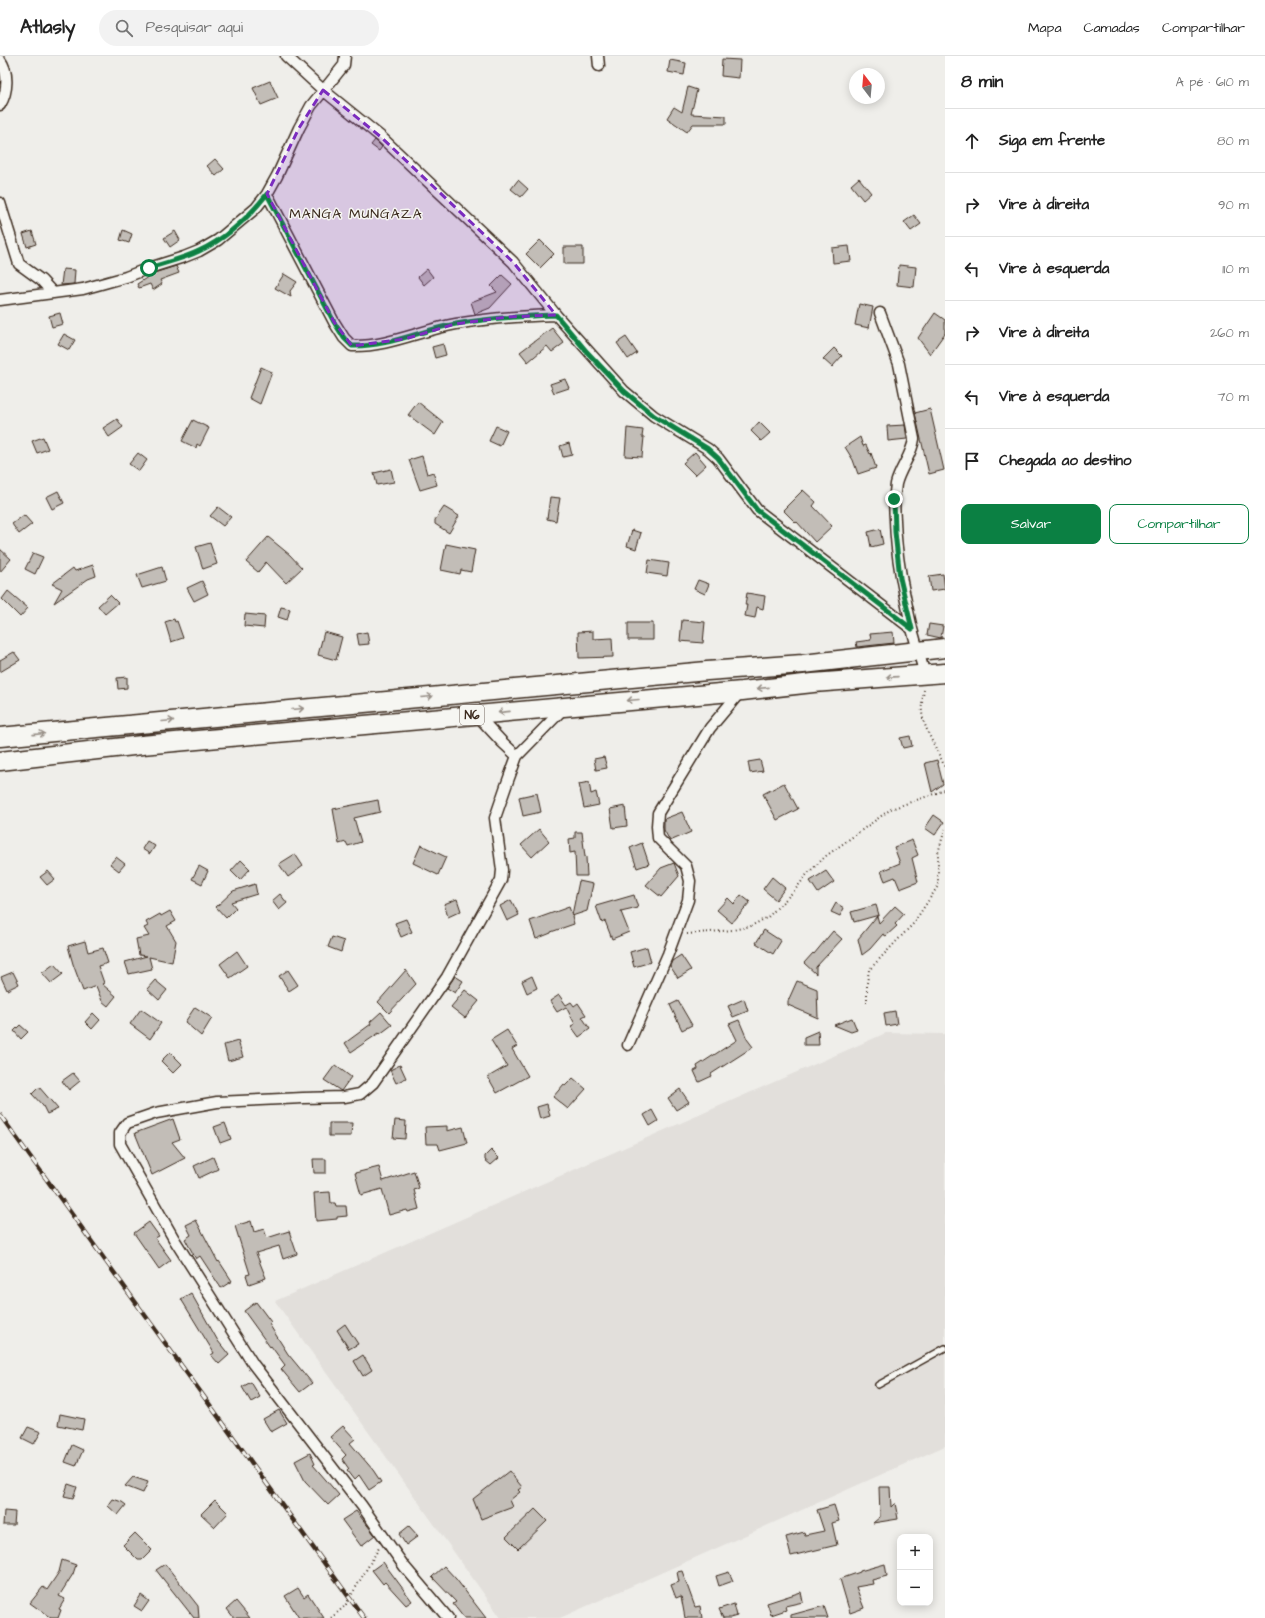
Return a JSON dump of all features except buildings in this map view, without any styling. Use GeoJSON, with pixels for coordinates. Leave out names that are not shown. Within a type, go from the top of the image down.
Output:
{"type":"FeatureCollection","features":[{"type":"Feature","properties":{"kind":"highway","name":"N6"},"geometry":{"type":"LineString","coordinates":[[0,737],[684,673],[803,664],[945,648]]}},
{"type":"Feature","properties":{"kind":"highway","name":"N6"},"geometry":{"type":"LineString","coordinates":[[0,762],[142,745],[477,715],[567,705],[945,673]]}},
{"type":"Feature","properties":{"kind":"street"},"geometry":{"type":"LineString","coordinates":[[286,56],[323,90],[381,137],[513,262],[587,352],[624,391],[654,416],[708,449],[718,458],[757,510],[912,629]]}},
{"type":"Feature","properties":{"kind":"street"},"geometry":{"type":"LineString","coordinates":[[0,300],[82,289],[126,277],[199,251],[218,240],[256,208],[267,194],[311,106],[344,65],[345,56]]}},
{"type":"Feature","properties":{"kind":"street"},"geometry":{"type":"LineString","coordinates":[[0,60],[4,70],[6,87],[0,105]]}},
{"type":"Feature","properties":{"kind":"street"},"geometry":{"type":"LineString","coordinates":[[267,194],[334,322],[344,338],[352,346],[405,339],[455,324],[507,317],[556,315]]}},
{"type":"Feature","properties":{"kind":"street"},"geometry":{"type":"LineString","coordinates":[[0,203],[18,264],[42,280],[53,294]]}},
{"type":"Feature","properties":{"kind":"street"},"geometry":{"type":"LineString","coordinates":[[880,313],[899,364],[914,439],[913,446],[898,477],[894,499],[895,532],[900,578],[925,675]]}},
{"type":"Feature","properties":{"kind":"street"},"geometry":{"type":"LineString","coordinates":[[628,1044],[676,935],[688,900],[690,881],[686,866],[658,838],[658,813],[710,728],[742,690]]}},
{"type":"Feature","properties":{"kind":"street"},"geometry":{"type":"LineString","coordinates":[[448,1618],[404,1566],[331,1464],[253,1364],[174,1239],[120,1144],[120,1133],[127,1123],[156,1113],[217,1102],[303,1098],[344,1098],[360,1094],[373,1083],[447,977],[501,880],[502,870],[495,818],[517,756],[567,705]]}},
{"type":"Feature","properties":{"kind":"street"},"geometry":{"type":"LineString","coordinates":[[477,715],[517,756]]}},
{"type":"Feature","properties":{"kind":"lane"},"geometry":{"type":"LineString","coordinates":[[878,1385],[945,1348]]}},
{"type":"Feature","properties":{"kind":"path"},"geometry":{"type":"LineString","coordinates":[[925,675],[922,712],[929,733],[945,768]]}},
{"type":"Feature","properties":{"kind":"path"},"geometry":{"type":"LineString","coordinates":[[676,935],[712,933],[752,926],[768,917],[826,856],[891,809],[945,790]]}},
{"type":"Feature","properties":{"kind":"path"},"geometry":{"type":"LineString","coordinates":[[867,1003],[867,983],[869,970],[913,924],[938,886],[938,853],[945,829]]}},
{"type":"Feature","properties":{"kind":"path"},"geometry":{"type":"LineString","coordinates":[[331,1618],[345,1606],[374,1555],[385,1539]]}},
{"type":"Feature","properties":{"kind":"highlighted area"},"geometry":{"type":"Polygon","coordinates":[[[323,90],[381,137],[513,262],[556,315],[507,317],[455,324],[405,339],[352,346],[334,322],[267,194],[299,128],[323,90]]]}},
{"type":"Feature","properties":{"kind":"shaded area"},"geometry":{"type":"Polygon","coordinates":[[[886,1033],[945,1034],[945,1446],[560,1618],[501,1618],[275,1301],[886,1033]]]}},
{"type":"Feature","properties":{"kind":"railway"},"geometry":{"type":"LineString","coordinates":[[0,1115],[364,1618]]}},
{"type":"Feature","properties":{"kind":"district","name":"MANGA MUNGAZA"},"geometry":{"type":"Point","coordinates":[356,214]}},
{"type":"Feature","properties":{"kind":"route"},"geometry":{"type":"LineString","coordinates":[[149,268],[169,261],[184,258],[218,240],[256,208],[267,194],[289,239],[334,322],[344,338],[352,346],[405,339],[455,324],[507,317],[556,315],[587,352],[624,391],[654,416],[708,449],[718,458],[757,510],[912,629],[900,578],[895,532],[894,499]]}}]}
